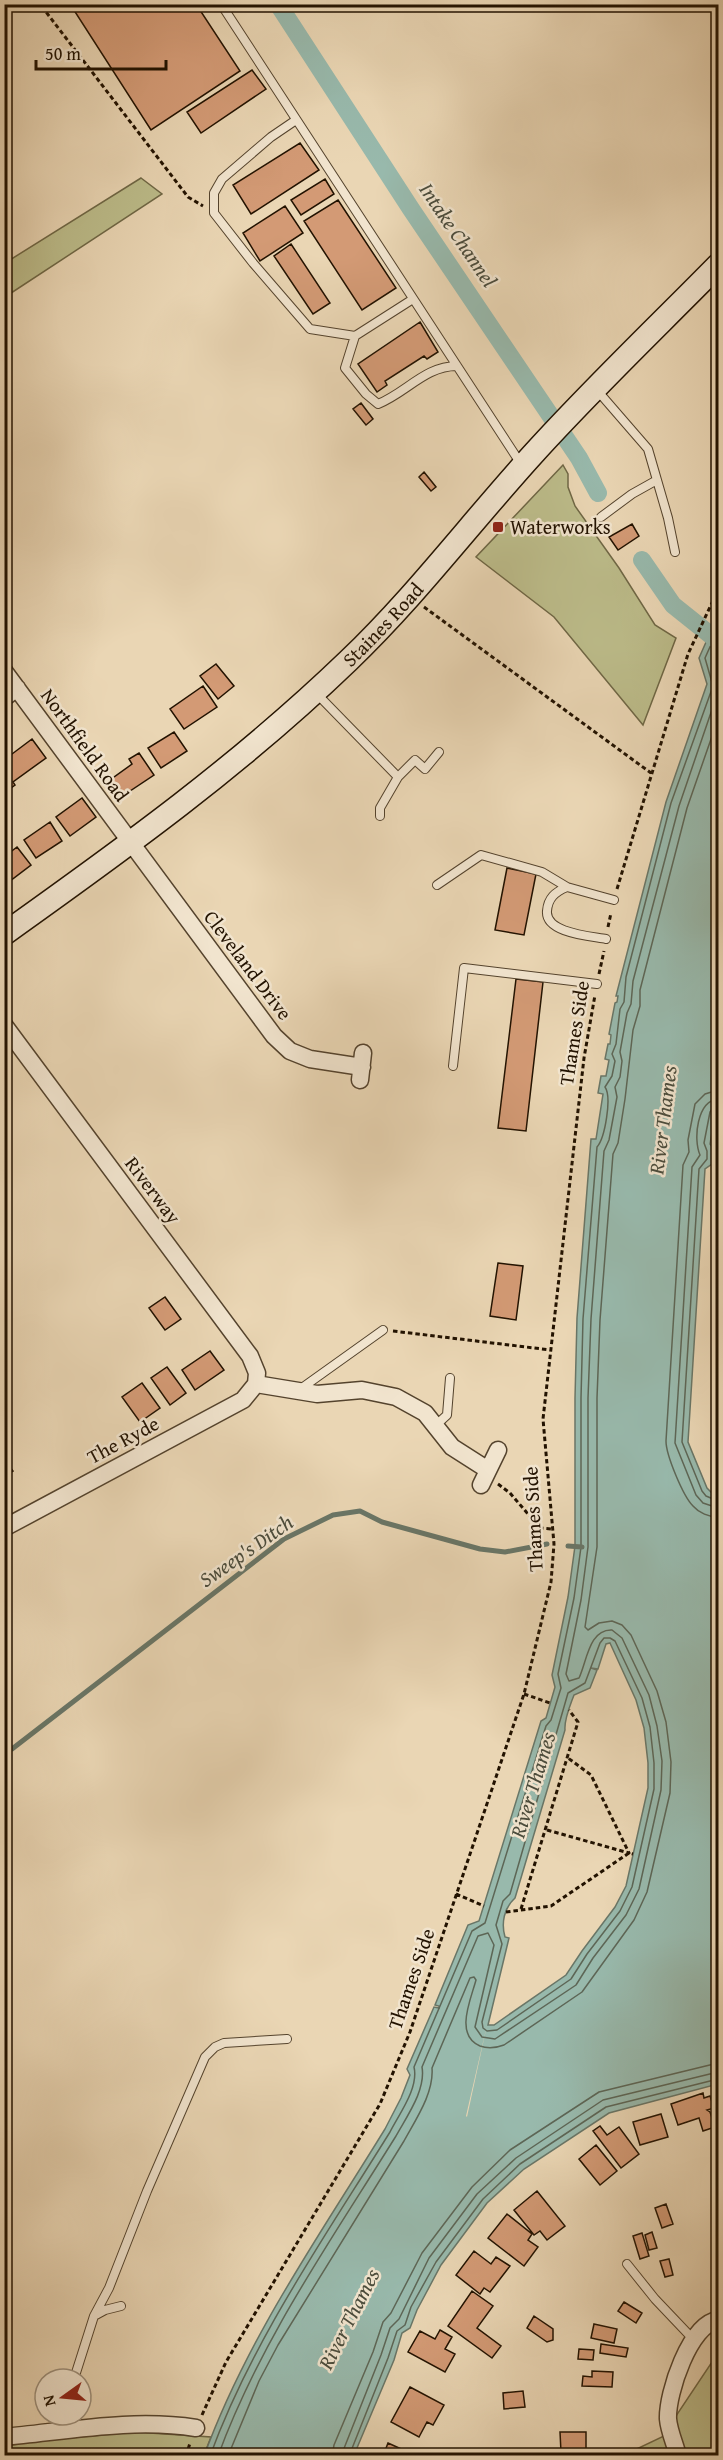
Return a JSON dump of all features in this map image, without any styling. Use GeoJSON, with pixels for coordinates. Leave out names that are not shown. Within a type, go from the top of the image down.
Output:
{"type":"FeatureCollection","features":[{"type":"Feature","properties":{"kind":"main road","name":"Staines Road"},"geometry":{"type":"LineString","coordinates":[[4,934],[131,844],[245,755],[315,692],[410,597],[528,460],[718,265]]}},
{"type":"Feature","properties":{"kind":"street","name":"Northfield Road"},"geometry":{"type":"LineString","coordinates":[[4,671],[11,693],[131,844]]}},
{"type":"Feature","properties":{"kind":"street","name":"Cleveland Drive"},"geometry":{"type":"LineString","coordinates":[[131,844],[274,1036],[290,1051],[310,1059],[362,1067]]}},
{"type":"Feature","properties":{"kind":"street","name":"Riverway"},"geometry":{"type":"LineString","coordinates":[[4,1025],[250,1356],[257,1373],[256,1384]]}},
{"type":"Feature","properties":{"kind":"street"},"geometry":{"type":"LineString","coordinates":[[256,1384],[317,1394],[362,1390],[396,1397],[425,1413],[452,1447],[485,1478],[498,1450]]}},
{"type":"Feature","properties":{"kind":"street","name":"The Ryde"},"geometry":{"type":"LineString","coordinates":[[4,1528],[243,1401],[256,1384]]}},
{"type":"Feature","properties":{"kind":"street"},"geometry":{"type":"LineString","coordinates":[[678,2456],[668,2419],[676,2377],[693,2339],[711,2321],[718,2320]]}},
{"type":"Feature","properties":{"kind":"street"},"geometry":{"type":"LineString","coordinates":[[4,2437],[131,2424],[171,2424],[196,2428]]}},
{"type":"Feature","properties":{"kind":"lane"},"geometry":{"type":"LineString","coordinates":[[221,4],[457,366],[528,460]]}},
{"type":"Feature","properties":{"kind":"lane"},"geometry":{"type":"LineString","coordinates":[[296,120],[271,136],[222,179],[214,193],[214,213],[253,263],[310,328],[355,336]]}},
{"type":"Feature","properties":{"kind":"lane"},"geometry":{"type":"LineString","coordinates":[[413,299],[355,336],[345,368],[366,394],[378,404],[388,400],[430,371],[444,366],[457,366]]}},
{"type":"Feature","properties":{"kind":"lane"},"geometry":{"type":"LineString","coordinates":[[590,395],[648,449],[675,552]]}},
{"type":"Feature","properties":{"kind":"lane"},"geometry":{"type":"LineString","coordinates":[[601,517],[632,494],[657,480]]}},
{"type":"Feature","properties":{"kind":"lane"},"geometry":{"type":"LineString","coordinates":[[315,692],[398,777]]}},
{"type":"Feature","properties":{"kind":"lane"},"geometry":{"type":"LineString","coordinates":[[380,816],[380,808],[398,777],[415,760],[425,769],[439,752]]}},
{"type":"Feature","properties":{"kind":"lane"},"geometry":{"type":"LineString","coordinates":[[437,885],[481,855],[542,872],[567,887],[614,900]]}},
{"type":"Feature","properties":{"kind":"lane"},"geometry":{"type":"LineString","coordinates":[[567,887],[556,892],[548,901],[546,915],[550,922],[564,931],[606,939]]}},
{"type":"Feature","properties":{"kind":"lane"},"geometry":{"type":"LineString","coordinates":[[453,1066],[464,968],[597,984]]}},
{"type":"Feature","properties":{"kind":"lane"},"geometry":{"type":"LineString","coordinates":[[296,1392],[383,1330]]}},
{"type":"Feature","properties":{"kind":"lane"},"geometry":{"type":"LineString","coordinates":[[435,1426],[447,1415],[450,1378]]}},
{"type":"Feature","properties":{"kind":"lane"},"geometry":{"type":"LineString","coordinates":[[78,2367],[94,2316],[109,2288],[147,2191],[206,2057],[214,2047],[224,2043],[287,2039]]}},
{"type":"Feature","properties":{"kind":"lane"},"geometry":{"type":"LineString","coordinates":[[627,2264],[655,2299],[693,2339]]}},
{"type":"Feature","properties":{"kind":"lane"},"geometry":{"type":"LineString","coordinates":[[94,2316],[105,2310],[121,2306]]}},
{"type":"Feature","properties":{"kind":"lane"},"geometry":{"type":"LineString","coordinates":[[57,2432],[58,2427]]}},
{"type":"Feature","properties":{"kind":"path"},"geometry":{"type":"LineString","coordinates":[[34,4],[46,12],[188,197],[214,213]]}},
{"type":"Feature","properties":{"kind":"path","name":"Thames Side"},"geometry":{"type":"LineString","coordinates":[[196,2428],[226,2362],[380,2104],[410,2032],[524,1694],[551,1582],[554,1544],[543,1419],[584,1058],[597,984],[614,900],[688,654],[718,592]]}},
{"type":"Feature","properties":{"kind":"path"},"geometry":{"type":"LineString","coordinates":[[410,597],[652,773]]}},
{"type":"Feature","properties":{"kind":"path"},"geometry":{"type":"LineString","coordinates":[[383,1330],[551,1350]]}},
{"type":"Feature","properties":{"kind":"path"},"geometry":{"type":"LineString","coordinates":[[485,1478],[510,1492],[540,1528],[552,1529]]}},
{"type":"Feature","properties":{"kind":"path"},"geometry":{"type":"LineString","coordinates":[[524,1694],[550,1703]]}},
{"type":"Feature","properties":{"kind":"path"},"geometry":{"type":"LineString","coordinates":[[521,1909],[547,1830],[578,1722],[569,1710]]}},
{"type":"Feature","properties":{"kind":"path"},"geometry":{"type":"LineString","coordinates":[[568,1758],[591,1775],[631,1854]]}},
{"type":"Feature","properties":{"kind":"path"},"geometry":{"type":"LineString","coordinates":[[547,1830],[631,1854]]}},
{"type":"Feature","properties":{"kind":"path"},"geometry":{"type":"LineString","coordinates":[[506,1912],[551,1906],[631,1854]]}},
{"type":"Feature","properties":{"kind":"path"},"geometry":{"type":"LineString","coordinates":[[456,1894],[484,1906]]}},
{"type":"Feature","properties":{"kind":"green space"},"geometry":{"type":"Polygon","coordinates":[[[141,178],[162,194],[5,297],[5,263],[141,178]]]}},
{"type":"Feature","properties":{"kind":"green space"},"geometry":{"type":"Polygon","coordinates":[[[563,465],[568,474],[568,487],[575,506],[619,568],[655,625],[676,638],[643,725],[554,617],[476,557],[563,465]]]}},
{"type":"Feature","properties":{"kind":"green space"},"geometry":{"type":"Polygon","coordinates":[[[718,2353],[718,2455],[622,2456],[662,2437],[718,2353]]]}},
{"type":"Feature","properties":{"kind":"green space"},"geometry":{"type":"Polygon","coordinates":[[[134,2432],[211,2437],[204,2455],[5,2456],[5,2444],[134,2432]]]}},
{"type":"Feature","properties":{"kind":"water","name":"River Thames"},"geometry":{"type":"Polygon","coordinates":[[[718,615],[718,1098],[710,1144],[714,1149],[712,1164],[705,1169],[688,1442],[707,1488],[718,1499],[718,2084],[609,2113],[524,2169],[487,2203],[441,2265],[410,2328],[402,2333],[394,2360],[354,2455],[204,2456],[221,2412],[263,2329],[385,2129],[401,2098],[410,2075],[407,2069],[434,2007],[439,2008],[435,2005],[468,1925],[479,1921],[541,1721],[546,1718],[555,1687],[552,1675],[568,1597],[575,1546],[577,1318],[591,1139],[596,1139],[603,1094],[598,1093],[601,1076],[606,1076],[609,1060],[605,1059],[608,1044],[610,1044],[611,1035],[609,1034],[617,1002],[618,996],[616,996],[666,802],[707,684],[699,658],[718,615]],[[610,1643],[606,1644],[598,1669],[591,1668],[597,1670],[590,1688],[574,1695],[515,1898],[508,1906],[504,1916],[505,1937],[509,1938],[488,2025],[494,2025],[566,1975],[615,1907],[626,1886],[648,1788],[644,1728],[636,1700],[610,1643]]]}},
{"type":"Feature","properties":{"kind":"pier"},"geometry":{"type":"Polygon","coordinates":[[[487,2025],[467,2117],[466,2116],[487,2025]]]}},
{"type":"Feature","properties":{"kind":"building"},"geometry":{"type":"Polygon","coordinates":[[[70,4],[196,4],[240,71],[151,130],[70,4]]]}},
{"type":"Feature","properties":{"kind":"building"},"geometry":{"type":"Polygon","coordinates":[[[252,70],[266,89],[201,133],[187,112],[252,70]]]}},
{"type":"Feature","properties":{"kind":"building"},"geometry":{"type":"Polygon","coordinates":[[[300,143],[319,170],[251,214],[233,185],[300,143]]]}},
{"type":"Feature","properties":{"kind":"building"},"geometry":{"type":"Polygon","coordinates":[[[325,179],[334,194],[301,215],[291,200],[325,179]]]}},
{"type":"Feature","properties":{"kind":"building"},"geometry":{"type":"Polygon","coordinates":[[[338,200],[396,288],[362,310],[304,221],[338,200]]]}},
{"type":"Feature","properties":{"kind":"building"},"geometry":{"type":"Polygon","coordinates":[[[285,206],[303,233],[260,261],[243,233],[285,206]]]}},
{"type":"Feature","properties":{"kind":"building"},"geometry":{"type":"Polygon","coordinates":[[[291,244],[330,303],[313,314],[274,256],[291,244]]]}},
{"type":"Feature","properties":{"kind":"building"},"geometry":{"type":"Polygon","coordinates":[[[420,322],[438,352],[427,359],[424,356],[385,381],[387,385],[377,392],[358,364],[420,322]]]}},
{"type":"Feature","properties":{"kind":"building"},"geometry":{"type":"Polygon","coordinates":[[[361,403],[373,419],[366,425],[353,409],[361,403]]]}},
{"type":"Feature","properties":{"kind":"building"},"geometry":{"type":"Polygon","coordinates":[[[424,472],[436,487],[431,491],[419,477],[424,472]]]}},
{"type":"Feature","properties":{"kind":"building"},"geometry":{"type":"Polygon","coordinates":[[[632,524],[639,536],[618,550],[609,537],[632,524]]]}},
{"type":"Feature","properties":{"kind":"building"},"geometry":{"type":"Polygon","coordinates":[[[216,664],[234,686],[218,699],[200,676],[216,664]]]}},
{"type":"Feature","properties":{"kind":"building"},"geometry":{"type":"Polygon","coordinates":[[[203,686],[217,707],[184,729],[170,709],[203,686]]]}},
{"type":"Feature","properties":{"kind":"building"},"geometry":{"type":"Polygon","coordinates":[[[174,732],[187,751],[161,768],[148,748],[174,732]]]}},
{"type":"Feature","properties":{"kind":"building"},"geometry":{"type":"Polygon","coordinates":[[[32,739],[46,758],[13,782],[15,785],[4,793],[4,760],[32,739]]]}},
{"type":"Feature","properties":{"kind":"building"},"geometry":{"type":"Polygon","coordinates":[[[139,753],[154,775],[121,797],[110,780],[132,764],[129,759],[139,753]]]}},
{"type":"Feature","properties":{"kind":"building"},"geometry":{"type":"Polygon","coordinates":[[[82,798],[96,817],[70,836],[56,817],[82,798]]]}},
{"type":"Feature","properties":{"kind":"building"},"geometry":{"type":"Polygon","coordinates":[[[50,822],[62,841],[36,858],[24,840],[50,822]]]}},
{"type":"Feature","properties":{"kind":"building"},"geometry":{"type":"Polygon","coordinates":[[[17,847],[31,865],[6,884],[4,857],[17,847]]]}},
{"type":"Feature","properties":{"kind":"building"},"geometry":{"type":"Polygon","coordinates":[[[507,868],[536,874],[524,935],[495,930],[507,868]]]}},
{"type":"Feature","properties":{"kind":"building"},"geometry":{"type":"Polygon","coordinates":[[[516,979],[543,982],[526,1131],[498,1128],[516,979]]]}},
{"type":"Feature","properties":{"kind":"building"},"geometry":{"type":"Polygon","coordinates":[[[498,1263],[523,1266],[516,1320],[490,1316],[498,1263]]]}},
{"type":"Feature","properties":{"kind":"building"},"geometry":{"type":"Polygon","coordinates":[[[165,1297],[181,1319],[165,1330],[149,1308],[165,1297]]]}},
{"type":"Feature","properties":{"kind":"building"},"geometry":{"type":"Polygon","coordinates":[[[210,1351],[224,1370],[195,1390],[182,1370],[210,1351]]]}},
{"type":"Feature","properties":{"kind":"building"},"geometry":{"type":"Polygon","coordinates":[[[167,1367],[186,1393],[170,1405],[151,1378],[167,1367]]]}},
{"type":"Feature","properties":{"kind":"building"},"geometry":{"type":"Polygon","coordinates":[[[142,1383],[160,1408],[140,1422],[122,1397],[142,1383]]]}},
{"type":"Feature","properties":{"kind":"building"},"geometry":{"type":"Polygon","coordinates":[[[4,1459],[13,1471],[4,1477],[4,1459]]]}},
{"type":"Feature","properties":{"kind":"building"},"geometry":{"type":"Polygon","coordinates":[[[703,2093],[704,2098],[710,2096],[714,2108],[707,2110],[710,2112],[715,2127],[703,2131],[699,2118],[678,2125],[671,2104],[703,2093]]]}},
{"type":"Feature","properties":{"kind":"building"},"geometry":{"type":"Polygon","coordinates":[[[661,2114],[668,2137],[640,2145],[633,2122],[661,2114]]]}},
{"type":"Feature","properties":{"kind":"building"},"geometry":{"type":"Polygon","coordinates":[[[600,2126],[607,2135],[619,2127],[639,2154],[621,2168],[593,2131],[600,2126]]]}},
{"type":"Feature","properties":{"kind":"building"},"geometry":{"type":"Polygon","coordinates":[[[596,2145],[617,2171],[600,2185],[579,2159],[596,2145]]]}},
{"type":"Feature","properties":{"kind":"building"},"geometry":{"type":"Polygon","coordinates":[[[537,2191],[565,2226],[547,2240],[540,2231],[534,2235],[514,2210],[537,2191]]]}},
{"type":"Feature","properties":{"kind":"building"},"geometry":{"type":"Polygon","coordinates":[[[666,2204],[673,2224],[662,2228],[655,2208],[666,2204]]]}},
{"type":"Feature","properties":{"kind":"building"},"geometry":{"type":"Polygon","coordinates":[[[507,2214],[532,2234],[528,2240],[538,2247],[524,2266],[488,2238],[507,2214]]]}},
{"type":"Feature","properties":{"kind":"building"},"geometry":{"type":"Polygon","coordinates":[[[718,2231],[718,2256],[712,2233],[718,2231]]]}},
{"type":"Feature","properties":{"kind":"building"},"geometry":{"type":"Polygon","coordinates":[[[652,2232],[657,2248],[649,2250],[645,2235],[652,2232]]]}},
{"type":"Feature","properties":{"kind":"building"},"geometry":{"type":"Polygon","coordinates":[[[642,2233],[649,2256],[640,2259],[633,2236],[642,2233]]]}},
{"type":"Feature","properties":{"kind":"building"},"geometry":{"type":"Polygon","coordinates":[[[474,2251],[491,2264],[496,2257],[510,2266],[490,2292],[484,2288],[480,2294],[456,2275],[474,2251]]]}},
{"type":"Feature","properties":{"kind":"building"},"geometry":{"type":"Polygon","coordinates":[[[669,2259],[673,2275],[665,2277],[660,2261],[669,2259]]]}},
{"type":"Feature","properties":{"kind":"building"},"geometry":{"type":"Polygon","coordinates":[[[472,2291],[493,2306],[477,2328],[501,2346],[492,2358],[448,2326],[472,2291]]]}},
{"type":"Feature","properties":{"kind":"building"},"geometry":{"type":"Polygon","coordinates":[[[624,2302],[642,2313],[636,2323],[618,2311],[624,2302]]]}},
{"type":"Feature","properties":{"kind":"building"},"geometry":{"type":"Polygon","coordinates":[[[534,2316],[553,2329],[553,2340],[547,2342],[527,2328],[534,2316]]]}},
{"type":"Feature","properties":{"kind":"building"},"geometry":{"type":"Polygon","coordinates":[[[594,2324],[617,2329],[614,2343],[591,2338],[594,2324]]]}},
{"type":"Feature","properties":{"kind":"building"},"geometry":{"type":"Polygon","coordinates":[[[440,2330],[452,2337],[445,2349],[455,2354],[445,2372],[408,2352],[420,2331],[435,2339],[440,2330]]]}},
{"type":"Feature","properties":{"kind":"building"},"geometry":{"type":"Polygon","coordinates":[[[601,2344],[628,2348],[626,2357],[600,2353],[601,2344]]]}},
{"type":"Feature","properties":{"kind":"building"},"geometry":{"type":"Polygon","coordinates":[[[579,2349],[594,2350],[593,2360],[578,2359],[579,2349]]]}},
{"type":"Feature","properties":{"kind":"building"},"geometry":{"type":"Polygon","coordinates":[[[592,2371],[613,2372],[612,2387],[582,2386],[583,2376],[592,2377],[592,2371]]]}},
{"type":"Feature","properties":{"kind":"building"},"geometry":{"type":"Polygon","coordinates":[[[410,2387],[444,2405],[433,2425],[427,2422],[419,2437],[391,2422],[410,2387]]]}},
{"type":"Feature","properties":{"kind":"building"},"geometry":{"type":"Polygon","coordinates":[[[523,2391],[525,2407],[504,2409],[503,2393],[523,2391]]]}},
{"type":"Feature","properties":{"kind":"building"},"geometry":{"type":"Polygon","coordinates":[[[560,2432],[586,2432],[586,2452],[561,2452],[560,2432]]]}},
{"type":"Feature","properties":{"kind":"building"},"geometry":{"type":"Polygon","coordinates":[[[388,2443],[410,2453],[409,2456],[383,2456],[388,2443]]]}},
{"type":"Feature","properties":{"kind":"waterway","name":"Intake Channel"},"geometry":{"type":"LineString","coordinates":[[278,4],[411,209],[579,458],[598,493]]}},
{"type":"Feature","properties":{"kind":"waterway","name":"Intake Channel"},"geometry":{"type":"LineString","coordinates":[[642,560],[673,605],[718,641]]}},
{"type":"Feature","properties":{"kind":"waterway","name":"Sweep's Ditch"},"geometry":{"type":"LineString","coordinates":[[4,1752],[12,1749],[284,1539],[333,1515],[360,1511],[382,1522],[480,1549],[505,1552],[547,1544]]}},
{"type":"Feature","properties":{"kind":"waterway","name":"Sweep's Ditch"},"geometry":{"type":"LineString","coordinates":[[568,1546],[582,1547]]}},
{"type":"Feature","properties":{"kind":"place","name":"Waterworks"},"geometry":{"type":"Point","coordinates":[498,527]}}]}
